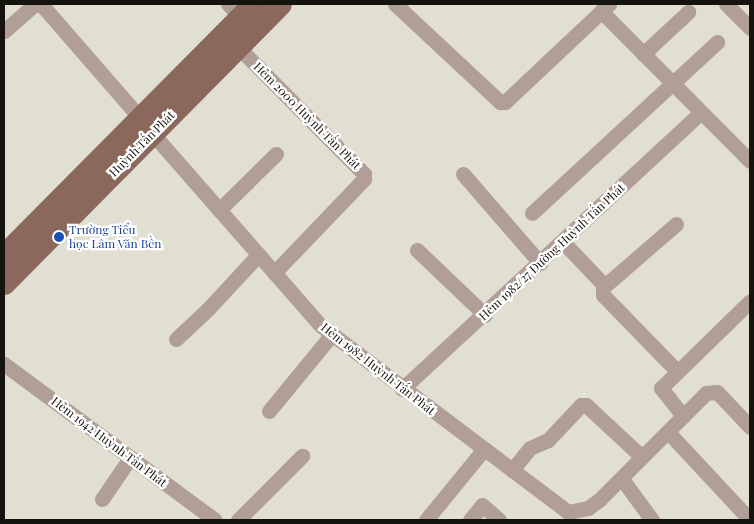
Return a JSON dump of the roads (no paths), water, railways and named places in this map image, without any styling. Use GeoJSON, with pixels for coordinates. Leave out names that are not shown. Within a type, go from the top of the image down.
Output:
{"type":"FeatureCollection","features":[{"type":"Feature","properties":{"kind":"main road","name":"Huỳnh Tấn Phát"},"geometry":{"type":"LineString","coordinates":[[4,257],[147,126],[238,47],[280,4]]}},
{"type":"Feature","properties":{"kind":"main road","name":"Huỳnh Tấn Phát"},"geometry":{"type":"LineString","coordinates":[[4,283],[147,126],[241,8]]}},
{"type":"Feature","properties":{"kind":"street"},"geometry":{"type":"LineString","coordinates":[[4,31],[35,4]]}},
{"type":"Feature","properties":{"kind":"street","name":"Hẻm 1982 Huỳnh Tấn Phát"},"geometry":{"type":"LineString","coordinates":[[40,4],[258,255],[332,334],[402,389],[512,470],[565,516]]}},
{"type":"Feature","properties":{"kind":"street"},"geometry":{"type":"LineString","coordinates":[[395,4],[500,102],[517,91],[605,7],[643,54],[700,113],[748,155]]}},
{"type":"Feature","properties":{"kind":"street"},"geometry":{"type":"LineString","coordinates":[[726,4],[750,28]]}},
{"type":"Feature","properties":{"kind":"street"},"geometry":{"type":"LineString","coordinates":[[643,54],[688,12]]}},
{"type":"Feature","properties":{"kind":"street"},"geometry":{"type":"LineString","coordinates":[[532,213],[717,42]]}},
{"type":"Feature","properties":{"kind":"street","name":"Hẻm 2000 Huỳnh Tấn Phát"},"geometry":{"type":"LineString","coordinates":[[238,47],[364,174],[364,179],[274,273]]}},
{"type":"Feature","properties":{"kind":"street","name":"Hẻm 1982/27 Đường Huỳnh Tấn Phát"},"geometry":{"type":"LineString","coordinates":[[402,389],[485,315],[700,113]]}},
{"type":"Feature","properties":{"kind":"street"},"geometry":{"type":"LineString","coordinates":[[219,210],[276,154]]}},
{"type":"Feature","properties":{"kind":"street"},"geometry":{"type":"LineString","coordinates":[[463,174],[540,263]]}},
{"type":"Feature","properties":{"kind":"street"},"geometry":{"type":"LineString","coordinates":[[603,284],[610,282],[676,224]]}},
{"type":"Feature","properties":{"kind":"street"},"geometry":{"type":"LineString","coordinates":[[563,242],[603,284],[603,295],[677,371]]}},
{"type":"Feature","properties":{"kind":"street"},"geometry":{"type":"LineString","coordinates":[[417,250],[485,315]]}},
{"type":"Feature","properties":{"kind":"street"},"geometry":{"type":"LineString","coordinates":[[176,339],[208,309],[258,255]]}},
{"type":"Feature","properties":{"kind":"street"},"geometry":{"type":"LineString","coordinates":[[683,416],[661,388],[750,301]]}},
{"type":"Feature","properties":{"kind":"street"},"geometry":{"type":"LineString","coordinates":[[269,411],[332,334]]}},
{"type":"Feature","properties":{"kind":"street","name":"Hẻm 1942 Huỳnh Tấn Phát"},"geometry":{"type":"LineString","coordinates":[[4,364],[215,520]]}},
{"type":"Feature","properties":{"kind":"street"},"geometry":{"type":"LineString","coordinates":[[565,516],[588,508],[622,479],[706,393],[716,392],[750,427]]}},
{"type":"Feature","properties":{"kind":"street"},"geometry":{"type":"LineString","coordinates":[[512,470],[530,448],[548,440],[581,405],[586,405],[642,457]]}},
{"type":"Feature","properties":{"kind":"street"},"geometry":{"type":"LineString","coordinates":[[668,432],[750,520]]}},
{"type":"Feature","properties":{"kind":"street"},"geometry":{"type":"LineString","coordinates":[[430,519],[484,449]]}},
{"type":"Feature","properties":{"kind":"street"},"geometry":{"type":"LineString","coordinates":[[238,520],[302,456]]}},
{"type":"Feature","properties":{"kind":"street"},"geometry":{"type":"LineString","coordinates":[[102,498],[130,458]]}},
{"type":"Feature","properties":{"kind":"street"},"geometry":{"type":"LineString","coordinates":[[622,479],[652,520]]}},
{"type":"Feature","properties":{"kind":"street"},"geometry":{"type":"LineString","coordinates":[[470,520],[482,505],[499,520]]}},
{"type":"Feature","properties":{"kind":"place","name":"Trường Tiểu học Lâm Văn Bền"},"geometry":{"type":"Point","coordinates":[59,237]}}]}
